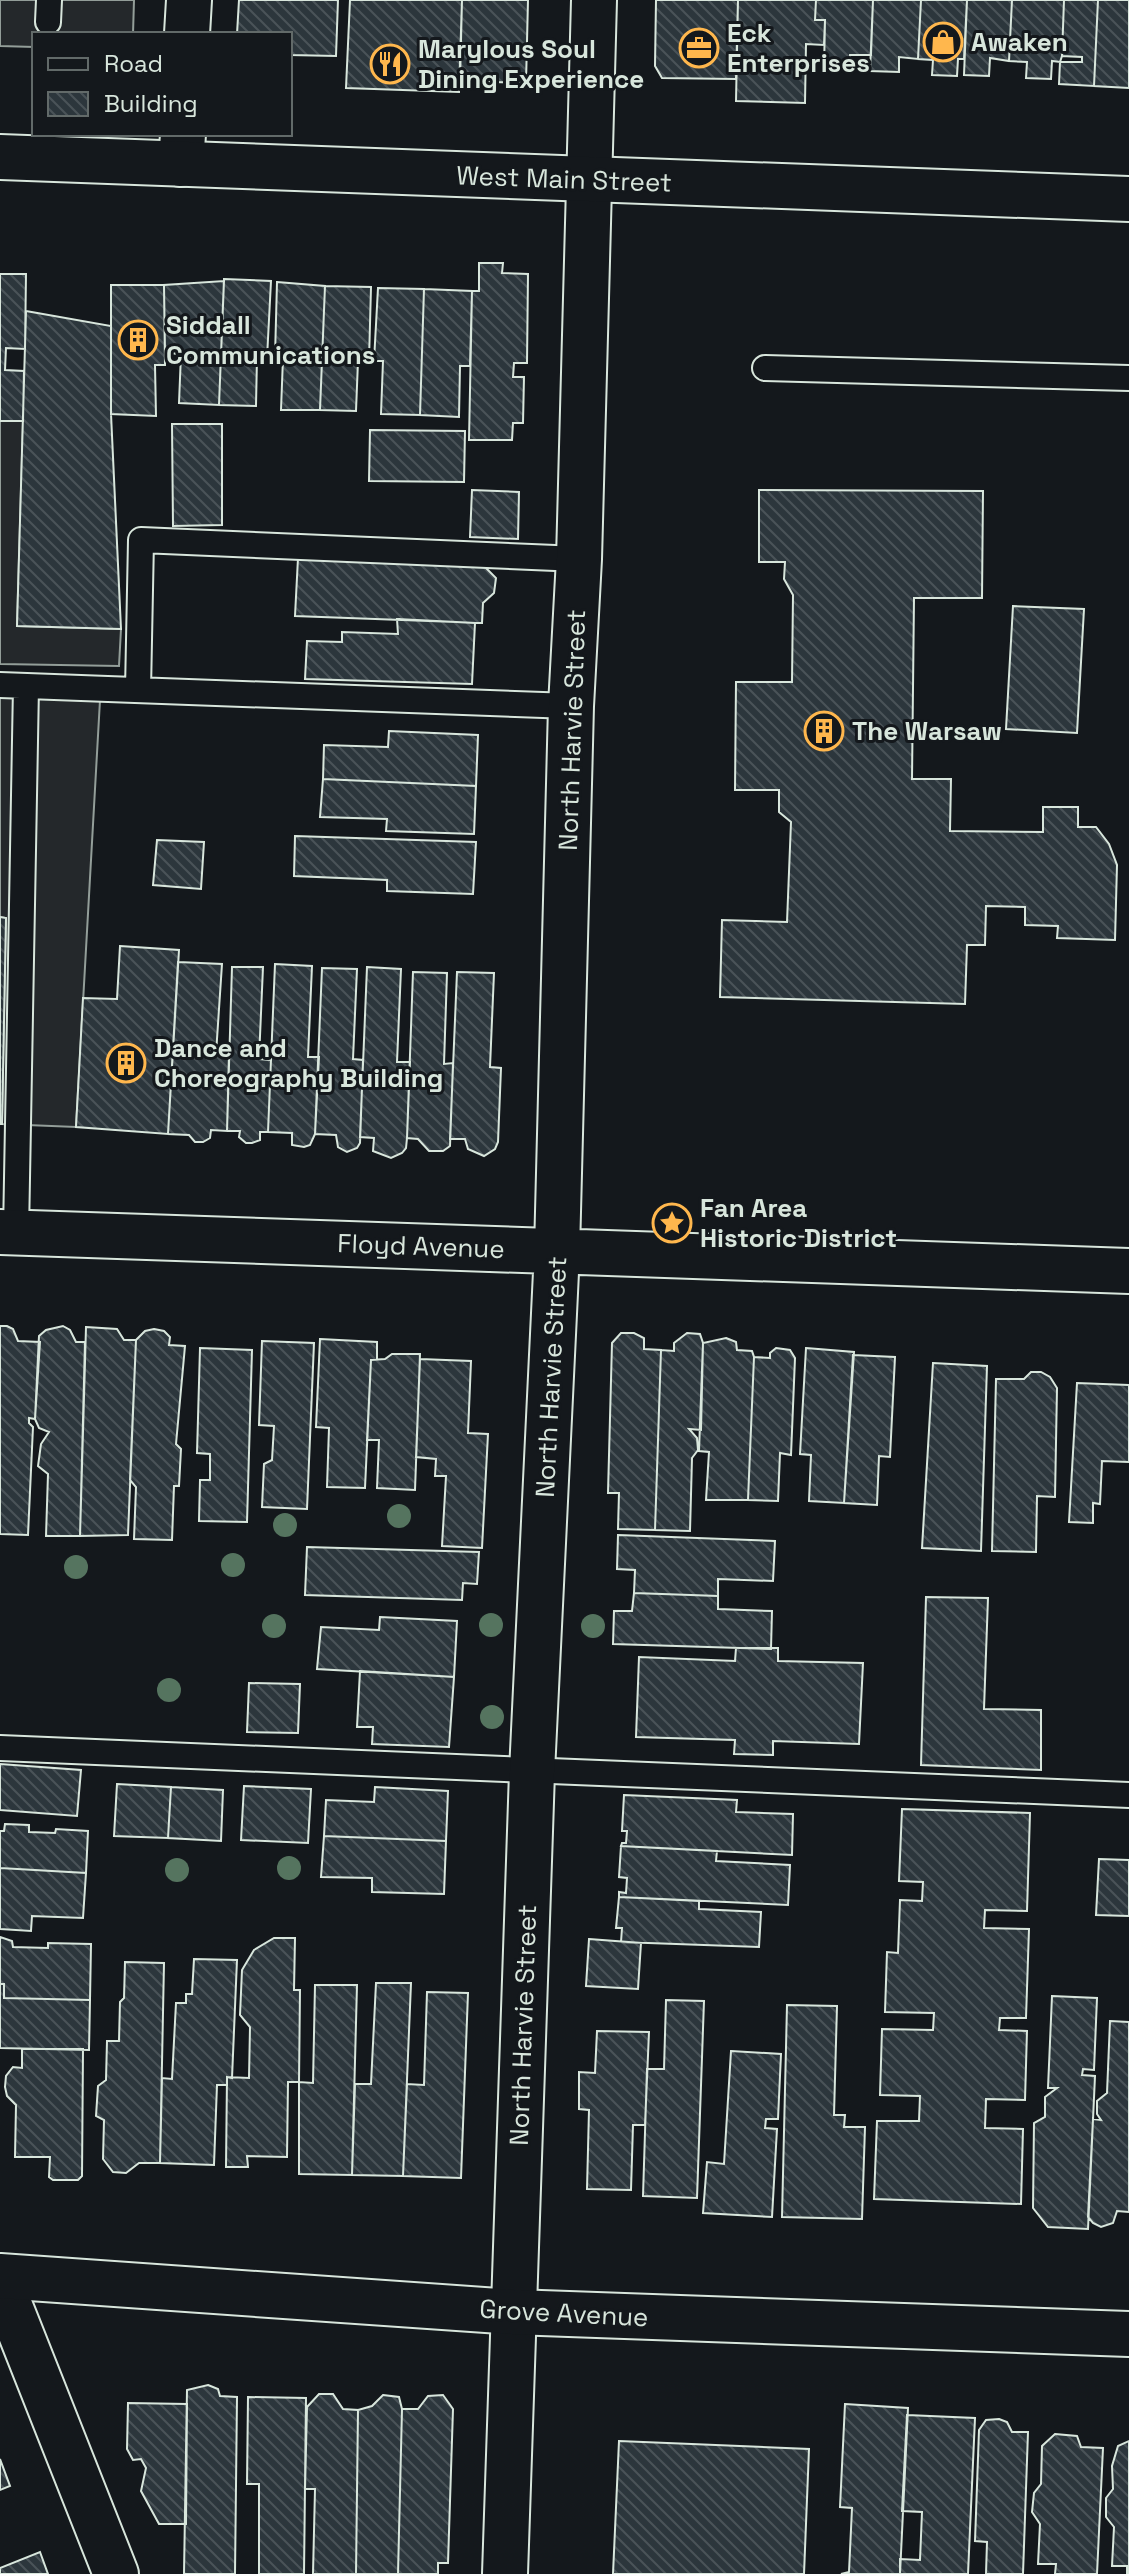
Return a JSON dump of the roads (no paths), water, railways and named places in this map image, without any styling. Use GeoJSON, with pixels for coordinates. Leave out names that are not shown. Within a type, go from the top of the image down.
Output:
{"type":"FeatureCollection","features":[{"type":"Feature","properties":{"kind":"street"},"geometry":{"type":"LineString","coordinates":[[187,32],[189,0]]}},
{"type":"Feature","properties":{"kind":"street","name":"North Harvie Street"},"geometry":{"type":"LineString","coordinates":[[505,2574],[532,1772],[557,1251],[594,0]]}},
{"type":"Feature","properties":{"kind":"street","name":"West Main Street"},"geometry":{"type":"LineString","coordinates":[[0,157],[182,149],[587,180],[1129,199]]}},
{"type":"Feature","properties":{"kind":"street","name":"Floyd Avenue"},"geometry":{"type":"LineString","coordinates":[[8,1233],[1129,1271]]}},
{"type":"Feature","properties":{"kind":"street"},"geometry":{"type":"LineString","coordinates":[[0,2278],[116,2574]]}},
{"type":"Feature","properties":{"kind":"street","name":"Grove Avenue"},"geometry":{"type":"LineString","coordinates":[[0,2278],[513,2312],[1129,2334]]}},
{"type":"Feature","properties":{"kind":"lane"},"geometry":{"type":"LineString","coordinates":[[765,368],[1129,378]]}},
{"type":"Feature","properties":{"kind":"lane"},"geometry":{"type":"LineString","coordinates":[[138,690],[141,540],[579,559]]}},
{"type":"Feature","properties":{"kind":"lane"},"geometry":{"type":"LineString","coordinates":[[0,685],[571,706]]}},
{"type":"Feature","properties":{"kind":"lane"},"geometry":{"type":"LineString","coordinates":[[8,1233],[11,842],[26,686]]}},
{"type":"Feature","properties":{"kind":"lane"},"geometry":{"type":"LineString","coordinates":[[0,1748],[1129,1795]]}},
{"type":"Feature","properties":{"kind":"place","name":"Awaken"},"geometry":{"type":"Point","coordinates":[943,42]}},
{"type":"Feature","properties":{"kind":"place","name":"Eck Enterprises"},"geometry":{"type":"Point","coordinates":[699,48]}},
{"type":"Feature","properties":{"kind":"place","name":"Marylous Soul Dining Experience"},"geometry":{"type":"Point","coordinates":[390,64]}},
{"type":"Feature","properties":{"kind":"place","name":"Siddall Communications"},"geometry":{"type":"Point","coordinates":[138,340]}},
{"type":"Feature","properties":{"kind":"place","name":"The Warsaw"},"geometry":{"type":"Point","coordinates":[824,731]}},
{"type":"Feature","properties":{"kind":"place","name":"Dance and Choreography Building"},"geometry":{"type":"Point","coordinates":[126,1063]}},
{"type":"Feature","properties":{"kind":"place","name":"Fan Area Historic District"},"geometry":{"type":"Point","coordinates":[672,1223]}}]}
